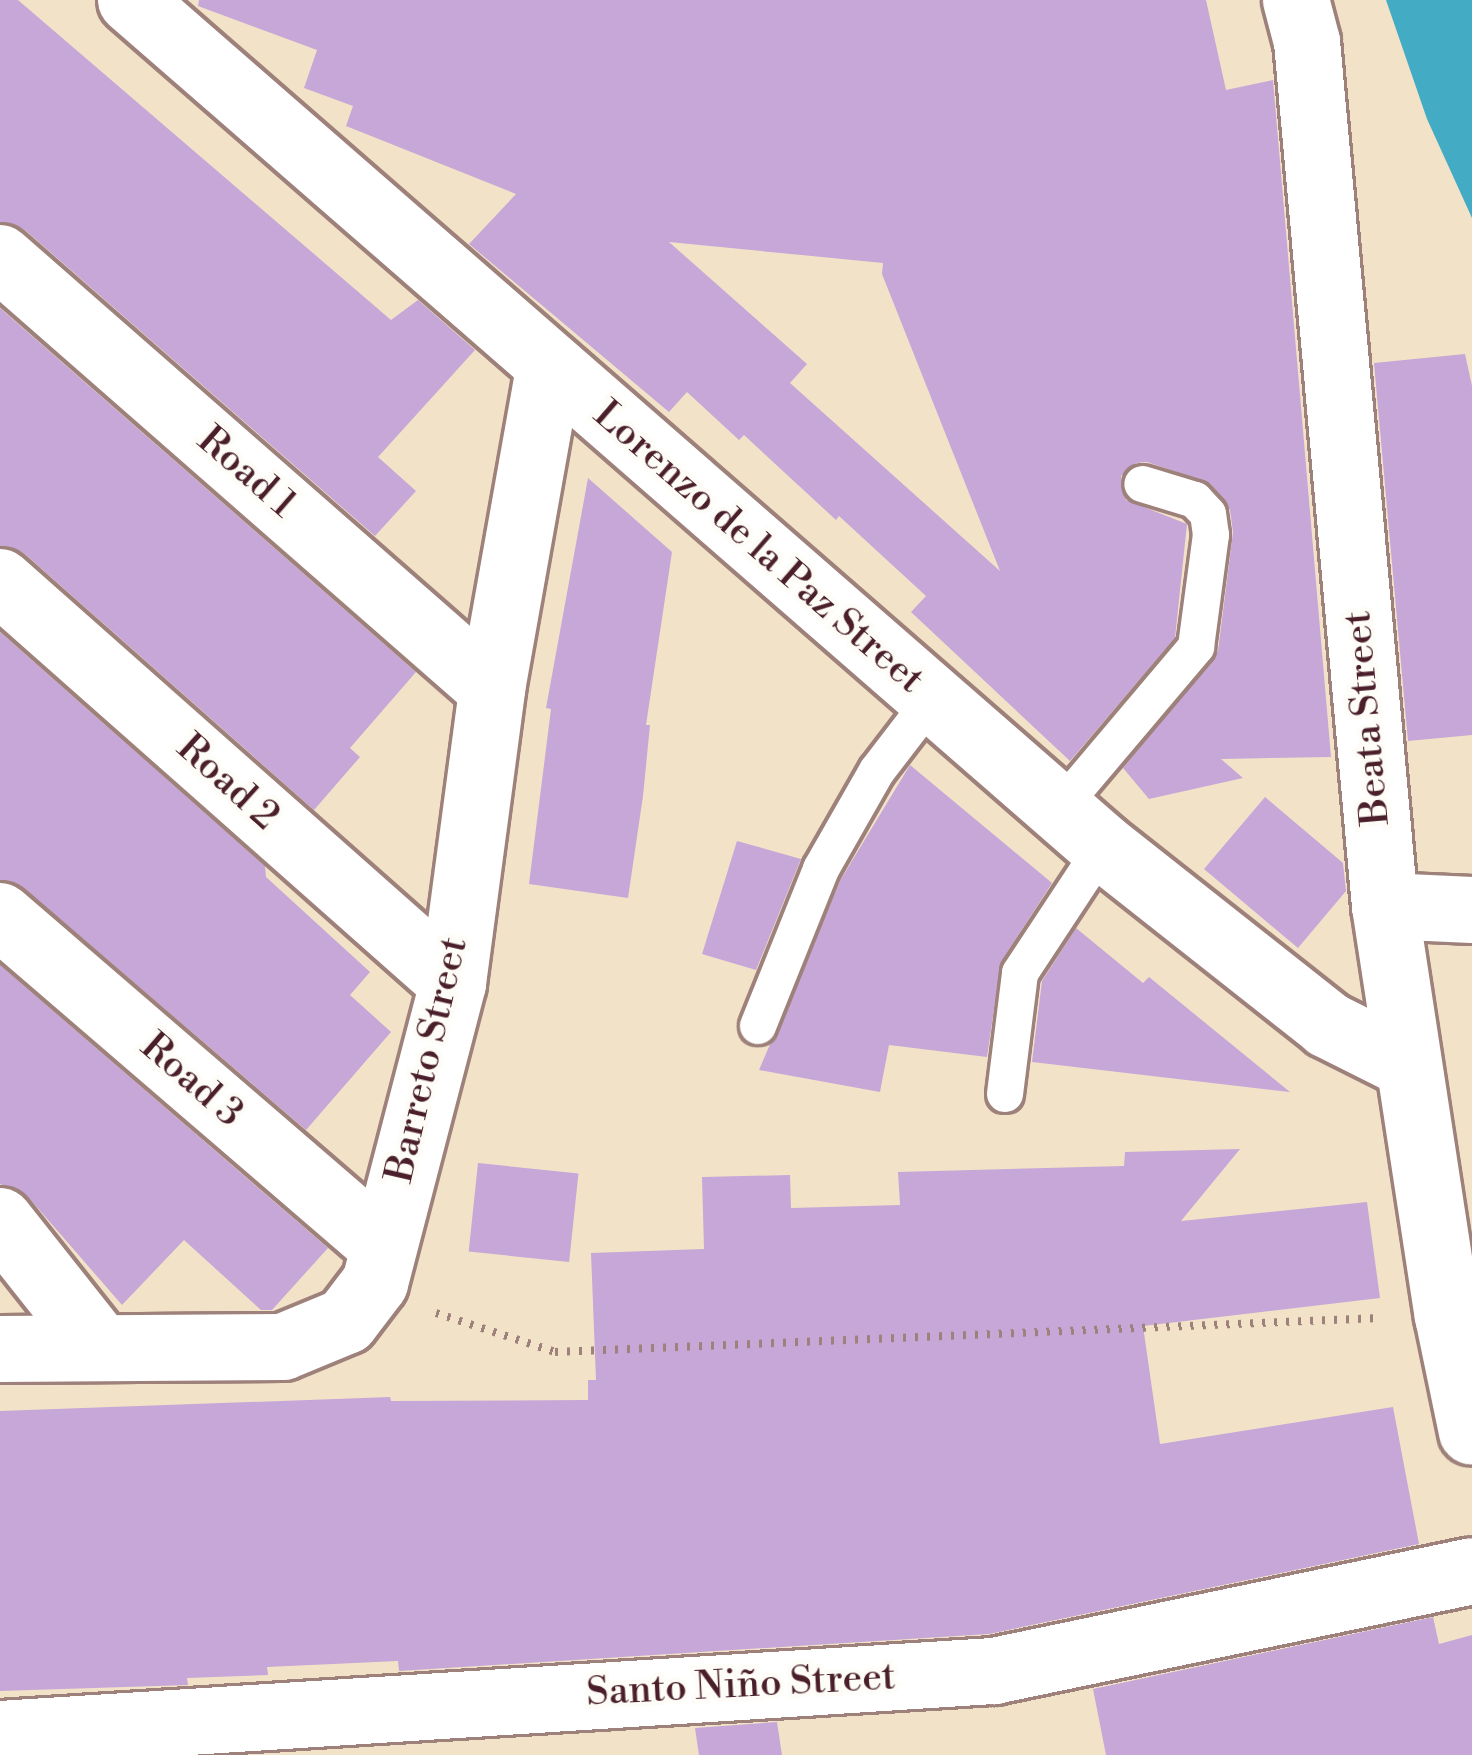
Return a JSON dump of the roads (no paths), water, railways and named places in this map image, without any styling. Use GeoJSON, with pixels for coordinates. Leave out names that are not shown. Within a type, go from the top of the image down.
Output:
{"type":"FeatureCollection","features":[{"type":"Feature","properties":{"kind":"street","name":"Lorenzo de la Paz Street"},"geometry":{"type":"LineString","coordinates":[[131,0],[251,101],[549,370],[1081,827],[1328,1025],[1408,1065]]}},
{"type":"Feature","properties":{"kind":"street","name":"Beata Street"},"geometry":{"type":"LineString","coordinates":[[1296,0],[1307,42],[1385,905],[1448,1316],[1472,1432]]}},
{"type":"Feature","properties":{"kind":"street","name":"Road 1"},"geometry":{"type":"LineString","coordinates":[[0,258],[492,688]]}},
{"type":"Feature","properties":{"kind":"street","name":"Barreto Street"},"geometry":{"type":"LineString","coordinates":[[0,1349],[283,1347],[346,1321],[379,1264],[453,983],[492,688],[549,370]]}},
{"type":"Feature","properties":{"kind":"street","name":"Road 2"},"geometry":{"type":"LineString","coordinates":[[0,582],[453,983]]}},
{"type":"Feature","properties":{"kind":"street"},"geometry":{"type":"LineString","coordinates":[[1385,905],[1472,910]]}},
{"type":"Feature","properties":{"kind":"street","name":"Road 3"},"geometry":{"type":"LineString","coordinates":[[0,916],[379,1264]]}},
{"type":"Feature","properties":{"kind":"street"},"geometry":{"type":"LineString","coordinates":[[0,1221],[100,1347]]}},
{"type":"Feature","properties":{"kind":"street","name":"Santo Niño Street"},"geometry":{"type":"LineString","coordinates":[[0,1734],[994,1671],[1472,1571]]}},
{"type":"Feature","properties":{"kind":"lane"},"geometry":{"type":"LineString","coordinates":[[1005,1094],[1021,973],[1081,827],[1196,647],[1211,535],[1208,514],[1195,500],[1142,484]]}},
{"type":"Feature","properties":{"kind":"lane"},"geometry":{"type":"LineString","coordinates":[[758,1026],[821,869],[877,771],[933,698]]}},
{"type":"Feature","properties":{"kind":"water"},"geometry":{"type":"Polygon","coordinates":[[[1386,0],[1472,0],[1472,218],[1427,119],[1386,0]]]}}]}
